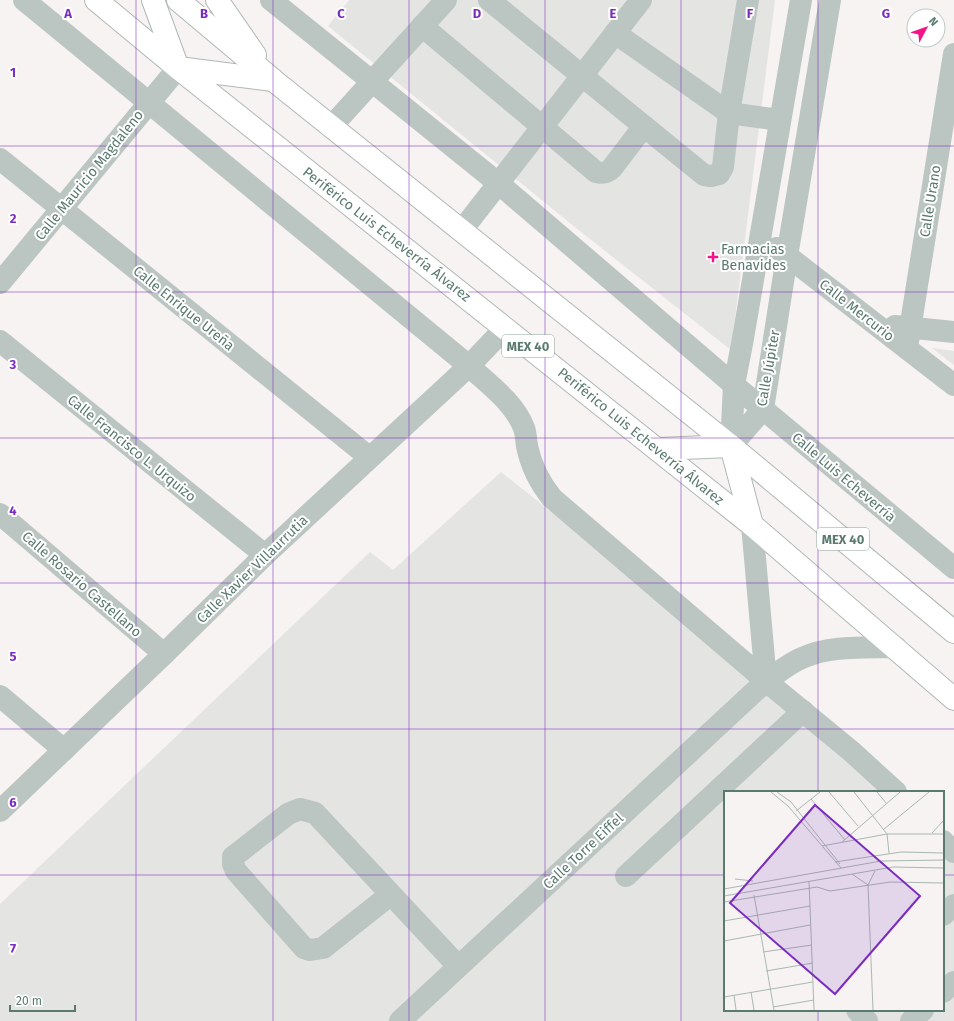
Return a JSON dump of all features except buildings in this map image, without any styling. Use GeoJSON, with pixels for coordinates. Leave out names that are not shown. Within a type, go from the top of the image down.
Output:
{"type":"FeatureCollection","features":[{"type":"Feature","properties":{"kind":"highway","name":"Periférico Luis Echeverría Álvarez"},"geometry":{"type":"LineString","coordinates":[[96,0],[178,68],[752,524],[954,699]]}},
{"type":"Feature","properties":{"kind":"highway"},"geometry":{"type":"LineString","coordinates":[[153,0],[178,68],[273,80]]}},
{"type":"Feature","properties":{"kind":"highway","name":"MEX 40"},"geometry":{"type":"LineString","coordinates":[[178,0],[331,127],[731,446],[954,632]]}},
{"type":"Feature","properties":{"kind":"highway"},"geometry":{"type":"LineString","coordinates":[[217,0],[273,80]]}},
{"type":"Feature","properties":{"kind":"highway"},"geometry":{"type":"LineString","coordinates":[[658,449],[731,446],[752,524]]}},
{"type":"Feature","properties":{"kind":"street"},"geometry":{"type":"LineString","coordinates":[[24,0],[150,102],[469,366],[508,403],[518,415],[524,428],[531,464],[540,483],[552,498],[766,681],[851,751],[893,791]]}},
{"type":"Feature","properties":{"kind":"street","name":"Calle Luis Echeverría"},"geometry":{"type":"LineString","coordinates":[[271,0],[498,183],[734,386],[954,568]]}},
{"type":"Feature","properties":{"kind":"street"},"geometry":{"type":"LineString","coordinates":[[331,127],[446,0]]}},
{"type":"Feature","properties":{"kind":"street"},"geometry":{"type":"LineString","coordinates":[[489,0],[704,175],[711,176],[719,174],[723,167],[729,113],[748,0]]}},
{"type":"Feature","properties":{"kind":"street"},"geometry":{"type":"LineString","coordinates":[[462,230],[641,0]]}},
{"type":"Feature","properties":{"kind":"street","name":"Calle Júpiter"},"geometry":{"type":"LineString","coordinates":[[731,446],[734,386],[801,0]]}},
{"type":"Feature","properties":{"kind":"street","name":"Calle Júpiter"},"geometry":{"type":"LineString","coordinates":[[731,446],[763,409],[830,0]]}},
{"type":"Feature","properties":{"kind":"street"},"geometry":{"type":"LineString","coordinates":[[422,26],[596,172],[602,174],[612,168],[644,126]]}},
{"type":"Feature","properties":{"kind":"street"},"geometry":{"type":"LineString","coordinates":[[615,33],[729,113],[780,120]]}},
{"type":"Feature","properties":{"kind":"street","name":"Calle Urano"},"geometry":{"type":"LineString","coordinates":[[908,338],[954,54]]}},
{"type":"Feature","properties":{"kind":"street","name":"Calle Mauricio Magdaleno"},"geometry":{"type":"LineString","coordinates":[[0,283],[178,68]]}},
{"type":"Feature","properties":{"kind":"street","name":"Calle Enrique Ureña"},"geometry":{"type":"LineString","coordinates":[[0,159],[369,457]]}},
{"type":"Feature","properties":{"kind":"street","name":"Calle Mercurio"},"geometry":{"type":"LineString","coordinates":[[760,235],[876,324],[908,338],[954,385]]}},
{"type":"Feature","properties":{"kind":"street","name":"Calle Xavier Villaurrutia"},"geometry":{"type":"LineString","coordinates":[[0,811],[265,555],[369,457],[469,366],[505,328]]}},
{"type":"Feature","properties":{"kind":"street"},"geometry":{"type":"LineString","coordinates":[[908,338],[954,332]]}},
{"type":"Feature","properties":{"kind":"street","name":"Calle Francisco L. Urquizo"},"geometry":{"type":"LineString","coordinates":[[0,341],[265,555]]}},
{"type":"Feature","properties":{"kind":"street","name":"Calle Rosario Castellano"},"geometry":{"type":"LineString","coordinates":[[0,514],[164,654]]}},
{"type":"Feature","properties":{"kind":"street"},"geometry":{"type":"LineString","coordinates":[[752,524],[766,681]]}},
{"type":"Feature","properties":{"kind":"street","name":"Calle Torre Eiffel"},"geometry":{"type":"LineString","coordinates":[[400,1021],[766,681],[801,658],[826,650],[850,648],[896,648]]}},
{"type":"Feature","properties":{"kind":"street"},"geometry":{"type":"LineString","coordinates":[[0,696],[64,750]]}},
{"type":"Feature","properties":{"kind":"street"},"geometry":{"type":"LineString","coordinates":[[626,876],[803,711]]}},
{"type":"Feature","properties":{"kind":"street"},"geometry":{"type":"LineString","coordinates":[[390,894],[323,948],[310,950],[304,948],[236,871],[233,864],[234,857],[288,814],[300,809],[315,813],[458,966]]}},
{"type":"Feature","properties":{"kind":"street"},"geometry":{"type":"LineString","coordinates":[[944,842],[954,852]]}},
{"type":"Feature","properties":{"kind":"street"},"geometry":{"type":"LineString","coordinates":[[944,914],[954,905]]}},
{"type":"Feature","properties":{"kind":"street"},"geometry":{"type":"LineString","coordinates":[[944,991],[954,982]]}},
{"type":"Feature","properties":{"kind":"street"},"geometry":{"type":"LineString","coordinates":[[858,1011],[867,1021]]}},
{"type":"Feature","properties":{"kind":"street"},"geometry":{"type":"LineString","coordinates":[[911,1021],[922,1011]]}},
{"type":"Feature","properties":{"kind":"shaded area"},"geometry":{"type":"Polygon","coordinates":[[[349,0],[775,0],[731,350],[576,228],[328,26],[349,0]]]}},
{"type":"Feature","properties":{"kind":"shaded area"},"geometry":{"type":"Polygon","coordinates":[[[932,348],[954,351],[954,365],[932,348]]]}},
{"type":"Feature","properties":{"kind":"shaded area"},"geometry":{"type":"Polygon","coordinates":[[[501,472],[776,690],[895,791],[724,791],[724,1011],[944,1011],[944,837],[954,848],[954,1021],[0,1021],[0,904],[370,552],[393,570],[501,472]]]}},
{"type":"Feature","properties":{"kind":"place","name":"Farmacias Benavides"},"geometry":{"type":"Point","coordinates":[713,257]}}]}
